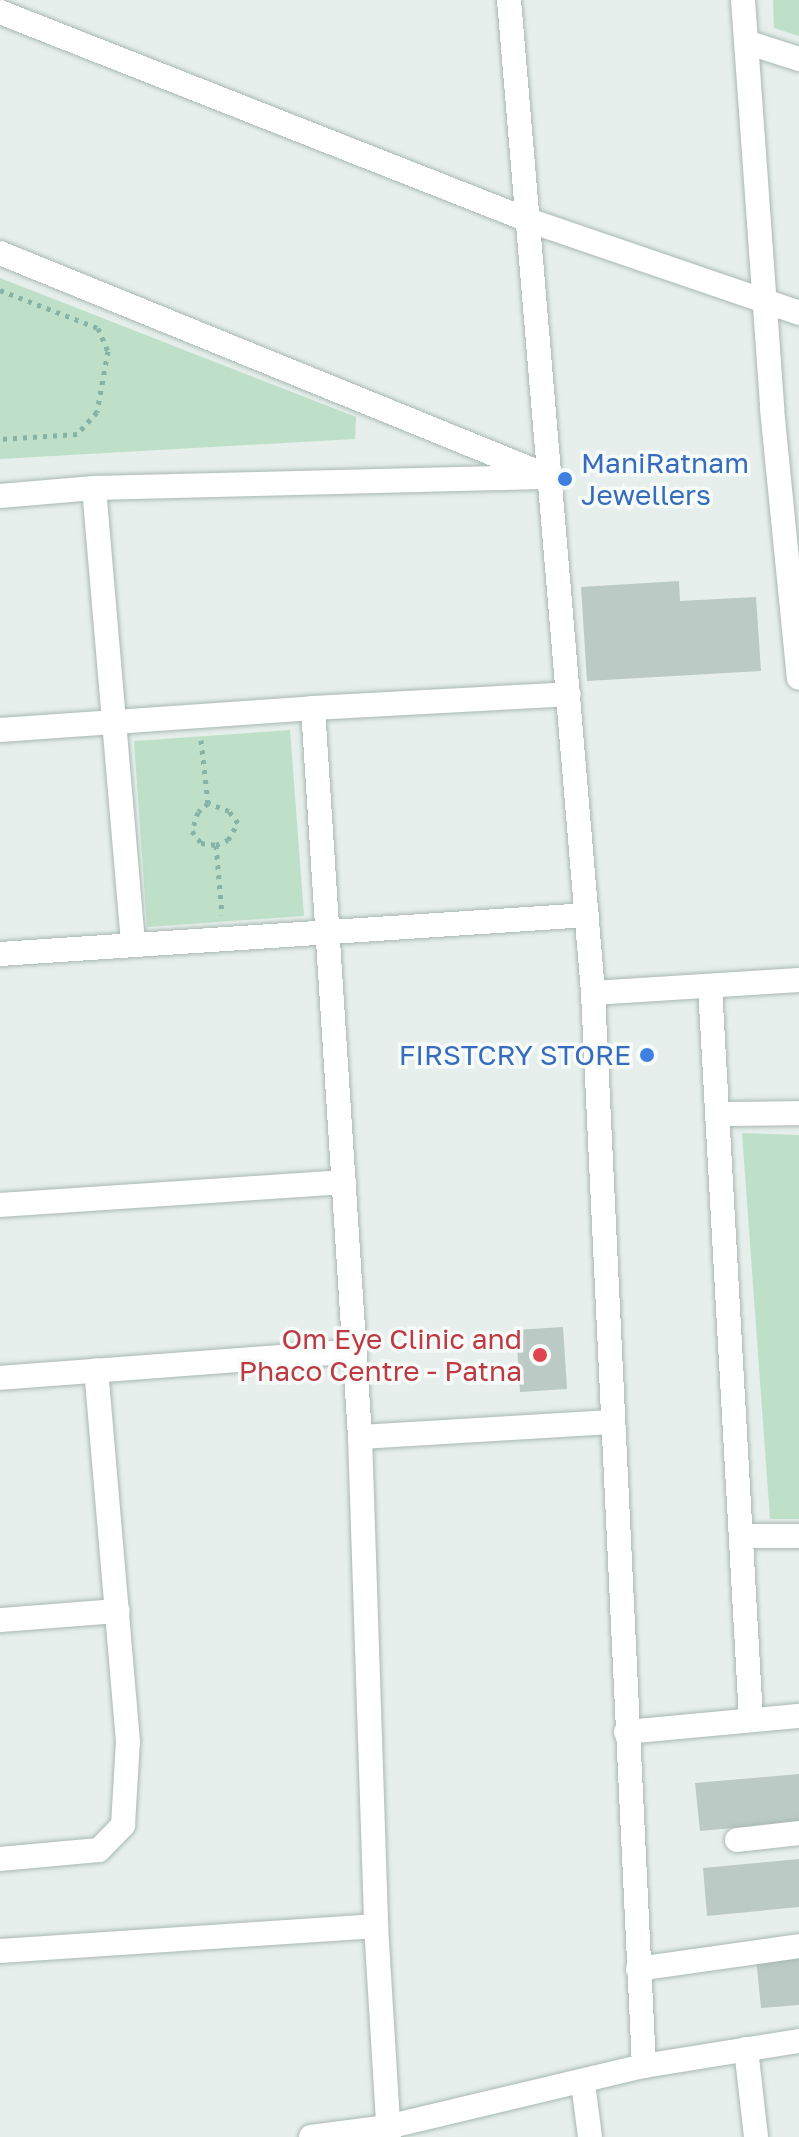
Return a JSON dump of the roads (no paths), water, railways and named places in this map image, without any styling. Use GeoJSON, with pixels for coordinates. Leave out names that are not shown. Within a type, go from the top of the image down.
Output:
{"type":"FeatureCollection","features":[{"type":"Feature","properties":{"kind":"street"},"geometry":{"type":"LineString","coordinates":[[509,0],[593,993],[644,2066]]}},
{"type":"Feature","properties":{"kind":"street"},"geometry":{"type":"LineString","coordinates":[[743,0],[764,299],[793,569],[799,678]]}},
{"type":"Feature","properties":{"kind":"street"},"geometry":{"type":"LineString","coordinates":[[0,12],[528,220],[799,313]]}},
{"type":"Feature","properties":{"kind":"street"},"geometry":{"type":"LineString","coordinates":[[746,42],[799,59]]}},
{"type":"Feature","properties":{"kind":"street"},"geometry":{"type":"LineString","coordinates":[[0,253],[550,477]]}},
{"type":"Feature","properties":{"kind":"street"},"geometry":{"type":"LineString","coordinates":[[0,496],[94,488],[550,477]]}},
{"type":"Feature","properties":{"kind":"street"},"geometry":{"type":"LineString","coordinates":[[94,488],[117,720],[133,944]]}},
{"type":"Feature","properties":{"kind":"street"},"geometry":{"type":"LineString","coordinates":[[0,730],[117,720],[569,694]]}},
{"type":"Feature","properties":{"kind":"street"},"geometry":{"type":"LineString","coordinates":[[313,708],[360,1437],[376,1926],[388,2132]]}},
{"type":"Feature","properties":{"kind":"street"},"geometry":{"type":"LineString","coordinates":[[0,954],[587,915]]}},
{"type":"Feature","properties":{"kind":"street"},"geometry":{"type":"LineString","coordinates":[[593,993],[799,980]]}},
{"type":"Feature","properties":{"kind":"street"},"geometry":{"type":"LineString","coordinates":[[710,986],[721,1114],[751,1720]]}},
{"type":"Feature","properties":{"kind":"street"},"geometry":{"type":"LineString","coordinates":[[721,1114],[799,1113]]}},
{"type":"Feature","properties":{"kind":"street"},"geometry":{"type":"LineString","coordinates":[[0,1205],[344,1182]]}},
{"type":"Feature","properties":{"kind":"street"},"geometry":{"type":"LineString","coordinates":[[0,1378],[355,1351]]}},
{"type":"Feature","properties":{"kind":"street"},"geometry":{"type":"LineString","coordinates":[[0,1859],[99,1850],[123,1825],[128,1742],[96,1370]]}},
{"type":"Feature","properties":{"kind":"street"},"geometry":{"type":"LineString","coordinates":[[360,1437],[612,1422]]}},
{"type":"Feature","properties":{"kind":"street"},"geometry":{"type":"LineString","coordinates":[[743,1536],[799,1536]]}},
{"type":"Feature","properties":{"kind":"street"},"geometry":{"type":"LineString","coordinates":[[0,1620],[118,1611]]}},
{"type":"Feature","properties":{"kind":"street"},"geometry":{"type":"LineString","coordinates":[[626,1732],[799,1716]]}},
{"type":"Feature","properties":{"kind":"street"},"geometry":{"type":"LineString","coordinates":[[737,1840],[799,1833]]}},
{"type":"Feature","properties":{"kind":"street"},"geometry":{"type":"LineString","coordinates":[[0,1951],[376,1926]]}},
{"type":"Feature","properties":{"kind":"street"},"geometry":{"type":"LineString","coordinates":[[638,1969],[799,1946]]}},
{"type":"Feature","properties":{"kind":"street"},"geometry":{"type":"LineString","coordinates":[[311,2137],[388,2132],[644,2066],[799,2041]]}},
{"type":"Feature","properties":{"kind":"street"},"geometry":{"type":"LineString","coordinates":[[746,2049],[756,2137]]}},
{"type":"Feature","properties":{"kind":"street"},"geometry":{"type":"LineString","coordinates":[[583,2083],[590,2137]]}},
{"type":"Feature","properties":{"kind":"place","name":"ManiRatnam Jewellers"},"geometry":{"type":"Point","coordinates":[565,479]}},
{"type":"Feature","properties":{"kind":"place","name":"FIRSTCRY STORE"},"geometry":{"type":"Point","coordinates":[647,1055]}},
{"type":"Feature","properties":{"kind":"place","name":"Om Eye Clinic and Phaco Centre - Patna"},"geometry":{"type":"Point","coordinates":[540,1355]}}]}
